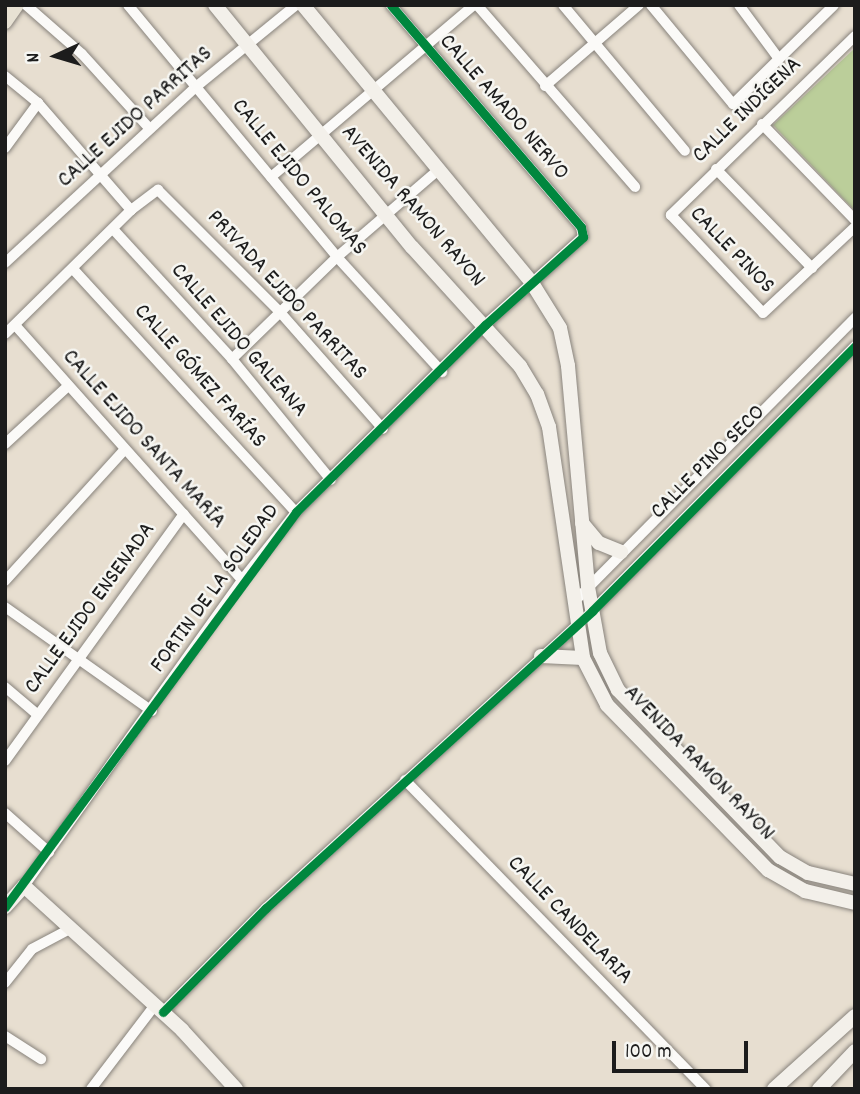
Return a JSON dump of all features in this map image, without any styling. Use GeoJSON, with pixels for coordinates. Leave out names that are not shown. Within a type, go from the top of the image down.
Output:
{"type":"FeatureCollection","features":[{"type":"Feature","properties":{"kind":"main road"},"geometry":{"type":"LineString","coordinates":[[5,22],[17,5]]}},
{"type":"Feature","properties":{"kind":"main road","name":"AVENIDA RAMON RAYON"},"geometry":{"type":"LineString","coordinates":[[215,5],[385,215],[520,366],[545,412],[583,658],[607,705],[768,870],[805,891],[855,903]]}},
{"type":"Feature","properties":{"kind":"main road","name":"AVENIDA RAMON RAYON"},"geometry":{"type":"LineString","coordinates":[[303,5],[532,284],[560,328],[568,366],[588,587],[600,653],[618,690],[768,847],[808,873],[855,884]]}},
{"type":"Feature","properties":{"kind":"main road"},"geometry":{"type":"LineString","coordinates":[[582,523],[599,543],[621,552]]}},
{"type":"Feature","properties":{"kind":"main road"},"geometry":{"type":"LineString","coordinates":[[541,656],[583,658]]}},
{"type":"Feature","properties":{"kind":"main road"},"geometry":{"type":"LineString","coordinates":[[24,886],[159,1008],[236,1089]]}},
{"type":"Feature","properties":{"kind":"main road","name":"FORTIN DE LA SOLEDAD"},"geometry":{"type":"LineString","coordinates":[[5,907],[24,886]]}},
{"type":"Feature","properties":{"kind":"main road"},"geometry":{"type":"LineString","coordinates":[[774,1089],[855,1016]]}},
{"type":"Feature","properties":{"kind":"main road"},"geometry":{"type":"LineString","coordinates":[[819,1089],[855,1051]]}},
{"type":"Feature","properties":{"kind":"street"},"geometry":{"type":"LineString","coordinates":[[26,5],[82,54],[150,129]]}},
{"type":"Feature","properties":{"kind":"street","name":"CALLE EJIDO PALOMAS"},"geometry":{"type":"LineString","coordinates":[[128,5],[337,257],[442,372]]}},
{"type":"Feature","properties":{"kind":"street","name":"CALLE EJIDO PARRITAS"},"geometry":{"type":"LineString","coordinates":[[5,263],[197,86],[296,5]]}},
{"type":"Feature","properties":{"kind":"street","name":"CALLE AMADO NERVO"},"geometry":{"type":"LineString","coordinates":[[391,5],[425,48],[581,227],[583,237]]}},
{"type":"Feature","properties":{"kind":"street"},"geometry":{"type":"LineString","coordinates":[[271,177],[475,5],[635,187]]}},
{"type":"Feature","properties":{"kind":"street"},"geometry":{"type":"LineString","coordinates":[[563,5],[685,151]]}},
{"type":"Feature","properties":{"kind":"street"},"geometry":{"type":"LineString","coordinates":[[545,86],[639,5]]}},
{"type":"Feature","properties":{"kind":"street"},"geometry":{"type":"LineString","coordinates":[[651,5],[733,104],[826,8]]}},
{"type":"Feature","properties":{"kind":"street"},"geometry":{"type":"LineString","coordinates":[[738,5],[779,59]]}},
{"type":"Feature","properties":{"kind":"street","name":"CALLE INDÍGENA"},"geometry":{"type":"LineString","coordinates":[[671,215],[855,36]]}},
{"type":"Feature","properties":{"kind":"street"},"geometry":{"type":"LineString","coordinates":[[5,76],[38,103],[131,210],[5,334]]}},
{"type":"Feature","properties":{"kind":"street"},"geometry":{"type":"LineString","coordinates":[[5,148],[38,103]]}},
{"type":"Feature","properties":{"kind":"street"},"geometry":{"type":"LineString","coordinates":[[762,124],[855,220]]}},
{"type":"Feature","properties":{"kind":"street"},"geometry":{"type":"LineString","coordinates":[[716,169],[812,268],[855,227]]}},
{"type":"Feature","properties":{"kind":"street"},"geometry":{"type":"LineString","coordinates":[[232,359],[337,257],[438,170]]}},
{"type":"Feature","properties":{"kind":"street","name":"PRIVADA EJIDO PARRITAS"},"geometry":{"type":"LineString","coordinates":[[131,210],[153,190],[160,191],[279,311],[383,429]]}},
{"type":"Feature","properties":{"kind":"street","name":"CALLE PINOS"},"geometry":{"type":"LineString","coordinates":[[671,215],[764,313],[812,268]]}},
{"type":"Feature","properties":{"kind":"street","name":"CALLE EJIDO GALEANA"},"geometry":{"type":"LineString","coordinates":[[113,229],[232,359],[331,480]]}},
{"type":"Feature","properties":{"kind":"street","name":"FORTIN DE LA SOLEDAD"},"geometry":{"type":"LineString","coordinates":[[24,886],[152,711],[243,580],[296,512],[442,372],[485,325],[583,237]]}},
{"type":"Feature","properties":{"kind":"street","name":"CALLE GÓMEZ FARÍAS"},"geometry":{"type":"LineString","coordinates":[[73,268],[296,512]]}},
{"type":"Feature","properties":{"kind":"street","name":"CALLE PINO SECO"},"geometry":{"type":"LineString","coordinates":[[574,602],[855,318]]}},
{"type":"Feature","properties":{"kind":"street","name":"CALLE EJIDO SANTA MARÍA"},"geometry":{"type":"LineString","coordinates":[[15,325],[243,580]]}},
{"type":"Feature","properties":{"kind":"street","name":"CALLE PINO SECO"},"geometry":{"type":"LineString","coordinates":[[91,1089],[159,1008],[592,611],[855,346]]}},
{"type":"Feature","properties":{"kind":"street"},"geometry":{"type":"LineString","coordinates":[[5,444],[68,386]]}},
{"type":"Feature","properties":{"kind":"street"},"geometry":{"type":"LineString","coordinates":[[5,581],[124,450]]}},
{"type":"Feature","properties":{"kind":"street","name":"CALLE EJIDO ENSENADA"},"geometry":{"type":"LineString","coordinates":[[5,761],[184,514]]}},
{"type":"Feature","properties":{"kind":"street"},"geometry":{"type":"LineString","coordinates":[[5,607],[152,711]]}},
{"type":"Feature","properties":{"kind":"street"},"geometry":{"type":"LineString","coordinates":[[5,687],[38,715]]}},
{"type":"Feature","properties":{"kind":"street","name":"CALLE CANDELARIA"},"geometry":{"type":"LineString","coordinates":[[405,780],[705,1089]]}},
{"type":"Feature","properties":{"kind":"street"},"geometry":{"type":"LineString","coordinates":[[5,813],[49,852]]}},
{"type":"Feature","properties":{"kind":"street"},"geometry":{"type":"LineString","coordinates":[[5,983],[32,949],[70,929]]}},
{"type":"Feature","properties":{"kind":"street"},"geometry":{"type":"LineString","coordinates":[[5,1036],[41,1059]]}},
{"type":"Feature","properties":{"kind":"green space"},"geometry":{"type":"Polygon","coordinates":[[[855,48],[855,211],[773,125],[855,48]]]}},
{"type":"Feature","properties":{"kind":"cycle path"},"geometry":{"type":"LineString","coordinates":[[5,907],[296,512],[485,325],[583,237],[581,227],[391,5]]}},
{"type":"Feature","properties":{"kind":"cycle path"},"geometry":{"type":"LineString","coordinates":[[163,1012],[266,908],[592,611],[855,346]]}}]}
